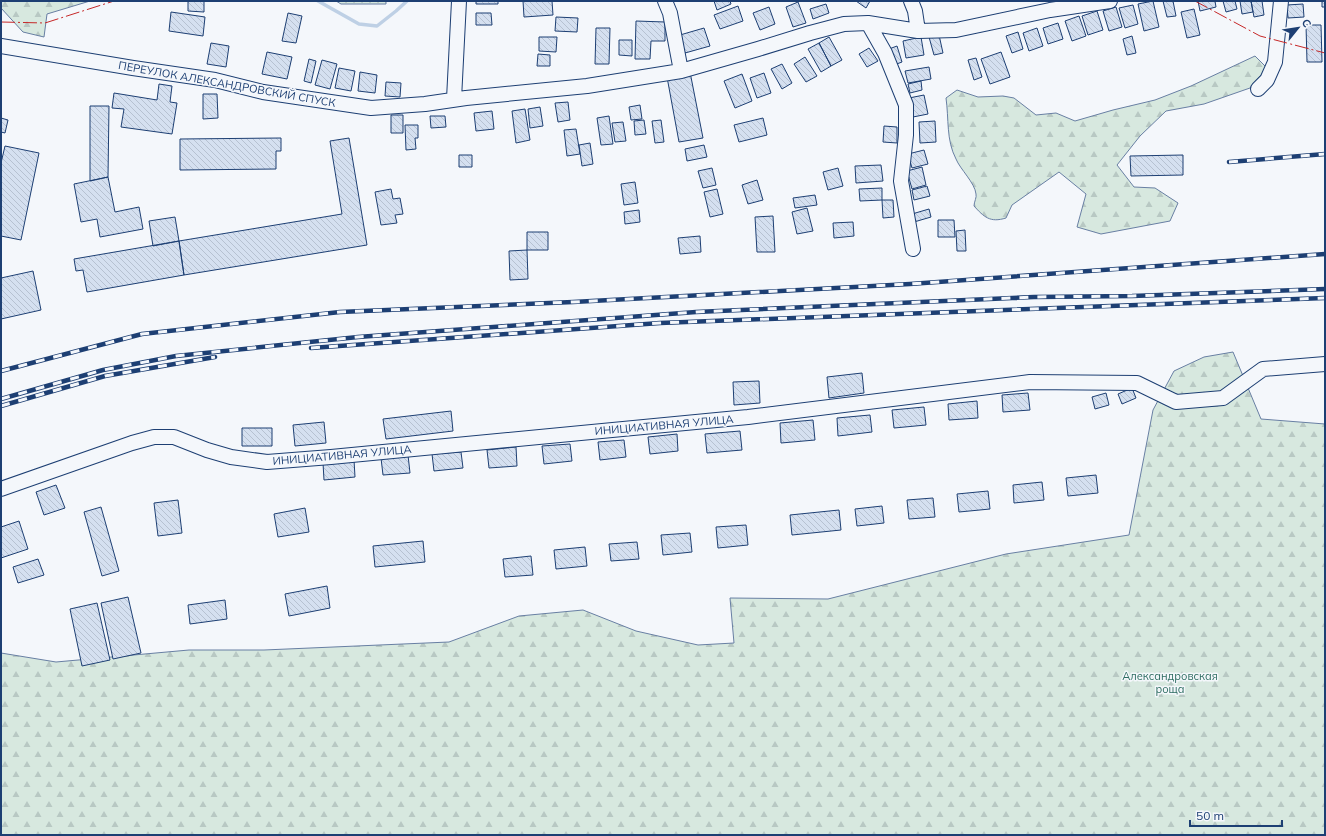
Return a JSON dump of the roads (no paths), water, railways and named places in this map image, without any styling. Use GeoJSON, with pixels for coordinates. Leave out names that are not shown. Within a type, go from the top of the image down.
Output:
{"type":"FeatureCollection","features":[{"type":"Feature","properties":{"kind":"street"},"geometry":{"type":"LineString","coordinates":[[454,99],[459,1]]}},
{"type":"Feature","properties":{"kind":"street"},"geometry":{"type":"LineString","coordinates":[[665,1],[670,13],[681,71]]}},
{"type":"Feature","properties":{"kind":"street"},"geometry":{"type":"LineString","coordinates":[[911,1],[918,31]]}},
{"type":"Feature","properties":{"kind":"street","name":"ПЕРЕУЛОК АЛЕКСАНДРОВСКИЙ СПУСК"},"geometry":{"type":"LineString","coordinates":[[1,46],[125,67],[215,80],[263,92],[371,108],[425,104],[454,99],[587,86],[681,71],[844,24],[868,23],[918,31],[956,30],[1050,10],[1110,1]]}},
{"type":"Feature","properties":{"kind":"street"},"geometry":{"type":"LineString","coordinates":[[1258,89],[1267,80],[1275,62],[1281,1]]}},
{"type":"Feature","properties":{"kind":"street"},"geometry":{"type":"LineString","coordinates":[[868,23],[885,53],[906,105],[906,135],[901,181],[913,249]]}},
{"type":"Feature","properties":{"kind":"street","name":"ИНИЦИАТИВНАЯ УЛИЦА"},"geometry":{"type":"LineString","coordinates":[[1,489],[132,443],[154,437],[174,437],[207,450],[231,457],[267,462],[748,417],[1030,382],[1137,383],[1176,402],[1223,398],[1263,369],[1325,364]]}},
{"type":"Feature","properties":{"kind":"waterway"},"geometry":{"type":"LineString","coordinates":[[318,1],[359,24],[377,26],[407,1]]}},
{"type":"Feature","properties":{"kind":"railway"},"geometry":{"type":"LineString","coordinates":[[1229,162],[1325,154]]}},
{"type":"Feature","properties":{"kind":"railway"},"geometry":{"type":"LineString","coordinates":[[1,371],[142,334],[340,312],[573,302],[910,284],[1325,254]]}},
{"type":"Feature","properties":{"kind":"railway"},"geometry":{"type":"LineString","coordinates":[[1,399],[103,370],[176,356],[358,337],[696,312],[1034,297],[1132,296],[1325,289]]}},
{"type":"Feature","properties":{"kind":"railway"},"geometry":{"type":"LineString","coordinates":[[311,348],[660,323],[1325,298]]}},
{"type":"Feature","properties":{"kind":"railway"},"geometry":{"type":"LineString","coordinates":[[1,406],[105,376],[215,357]]}},
{"type":"Feature","properties":{"kind":"park label","name":"Александровская роща"},"geometry":{"type":"Point","coordinates":[1170,682]}}]}
